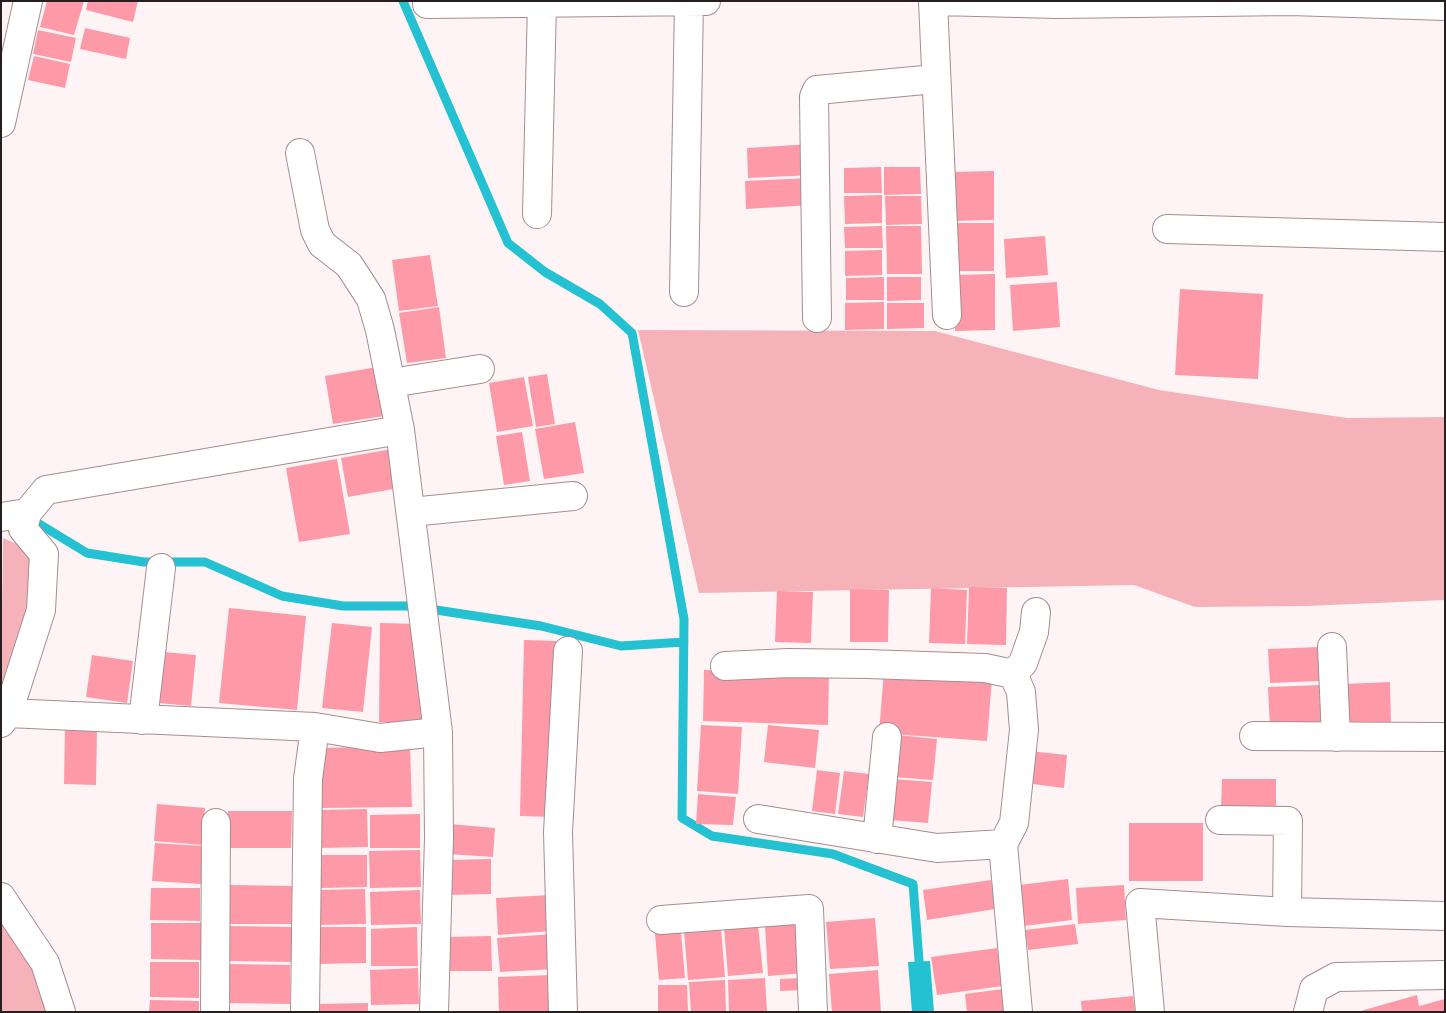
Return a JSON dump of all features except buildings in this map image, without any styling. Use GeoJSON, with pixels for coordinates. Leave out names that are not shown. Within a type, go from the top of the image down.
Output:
{"type":"FeatureCollection","features":[{"type":"Feature","properties":{"kind":"street"},"geometry":{"type":"LineString","coordinates":[[1,123],[28,1]]}},
{"type":"Feature","properties":{"kind":"street"},"geometry":{"type":"LineString","coordinates":[[684,292],[689,1]]}},
{"type":"Feature","properties":{"kind":"street"},"geometry":{"type":"LineString","coordinates":[[427,4],[706,1]]}},
{"type":"Feature","properties":{"kind":"street"},"geometry":{"type":"LineString","coordinates":[[947,315],[935,79],[935,1],[1058,4],[1291,1],[1445,6]]}},
{"type":"Feature","properties":{"kind":"street"},"geometry":{"type":"LineString","coordinates":[[537,214],[542,2]]}},
{"type":"Feature","properties":{"kind":"street"},"geometry":{"type":"LineString","coordinates":[[817,318],[814,97],[817,90],[935,79]]}},
{"type":"Feature","properties":{"kind":"street"},"geometry":{"type":"LineString","coordinates":[[300,153],[315,230],[322,244],[349,265],[371,299],[380,330],[400,430],[438,732],[439,838],[434,1012]]}},
{"type":"Feature","properties":{"kind":"street"},"geometry":{"type":"LineString","coordinates":[[1167,229],[1445,238]]}},
{"type":"Feature","properties":{"kind":"street"},"geometry":{"type":"LineString","coordinates":[[391,383],[480,369]]}},
{"type":"Feature","properties":{"kind":"street"},"geometry":{"type":"LineString","coordinates":[[400,430],[46,490],[14,515],[22,529],[44,554],[41,610],[5,718],[143,720],[315,728],[380,738],[438,732]]}},
{"type":"Feature","properties":{"kind":"street"},"geometry":{"type":"LineString","coordinates":[[411,512],[573,496]]}},
{"type":"Feature","properties":{"kind":"street"},"geometry":{"type":"LineString","coordinates":[[143,720],[161,568]]}},
{"type":"Feature","properties":{"kind":"street"},"geometry":{"type":"LineString","coordinates":[[1013,674],[1023,663],[1029,648],[1034,632],[1036,612]]}},
{"type":"Feature","properties":{"kind":"street"},"geometry":{"type":"LineString","coordinates":[[1332,647],[1336,736]]}},
{"type":"Feature","properties":{"kind":"street"},"geometry":{"type":"LineString","coordinates":[[563,1012],[558,832],[568,651]]}},
{"type":"Feature","properties":{"kind":"street"},"geometry":{"type":"LineString","coordinates":[[725,666],[789,663],[867,664],[985,668],[1013,674]]}},
{"type":"Feature","properties":{"kind":"street"},"geometry":{"type":"LineString","coordinates":[[1013,674],[1021,692],[1024,730],[1014,824],[1003,844],[1018,1012]]}},
{"type":"Feature","properties":{"kind":"street"},"geometry":{"type":"LineString","coordinates":[[305,1012],[308,779],[315,728]]}},
{"type":"Feature","properties":{"kind":"street"},"geometry":{"type":"LineString","coordinates":[[1254,736],[1445,737]]}},
{"type":"Feature","properties":{"kind":"street"},"geometry":{"type":"LineString","coordinates":[[877,839],[887,737]]}},
{"type":"Feature","properties":{"kind":"street"},"geometry":{"type":"LineString","coordinates":[[758,819],[937,848],[1003,844]]}},
{"type":"Feature","properties":{"kind":"street"},"geometry":{"type":"LineString","coordinates":[[1220,820],[1288,821],[1287,912]]}},
{"type":"Feature","properties":{"kind":"street"},"geometry":{"type":"LineString","coordinates":[[215,1012],[216,823]]}},
{"type":"Feature","properties":{"kind":"street"},"geometry":{"type":"LineString","coordinates":[[1,897],[45,963],[61,1012]]}},
{"type":"Feature","properties":{"kind":"street"},"geometry":{"type":"LineString","coordinates":[[1150,1012],[1140,903],[1287,912],[1445,916]]}},
{"type":"Feature","properties":{"kind":"street"},"geometry":{"type":"LineString","coordinates":[[661,920],[809,909],[813,1012]]}},
{"type":"Feature","properties":{"kind":"street"},"geometry":{"type":"LineString","coordinates":[[1308,1012],[1314,989],[1336,977],[1445,975]]}},
{"type":"Feature","properties":{"kind":"shaded area"},"geometry":{"type":"Polygon","coordinates":[[[638,330],[935,331],[1159,390],[1347,418],[1445,417],[1445,600],[1307,606],[1195,607],[1134,585],[699,593],[638,330]]]}},
{"type":"Feature","properties":{"kind":"shaded area"},"geometry":{"type":"Polygon","coordinates":[[[3,538],[31,550],[28,607],[1,686],[3,538]]]}},
{"type":"Feature","properties":{"kind":"shaded area"},"geometry":{"type":"Polygon","coordinates":[[[1,913],[32,958],[49,1012],[1,1012],[1,913]]]}},
{"type":"Feature","properties":{"kind":"water"},"geometry":{"type":"Polygon","coordinates":[[[930,961],[934,1012],[912,1012],[908,962],[930,961]]]}},
{"type":"Feature","properties":{"kind":"waterway"},"geometry":{"type":"LineString","coordinates":[[403,1],[508,243],[545,272],[600,304],[632,333],[684,619],[682,818],[712,836],[833,854],[913,884],[920,973]]}},
{"type":"Feature","properties":{"kind":"waterway"},"geometry":{"type":"LineString","coordinates":[[36,522],[87,553],[144,562],[205,562],[282,596],[343,606],[410,606],[541,626],[621,646],[684,642]]}}]}
